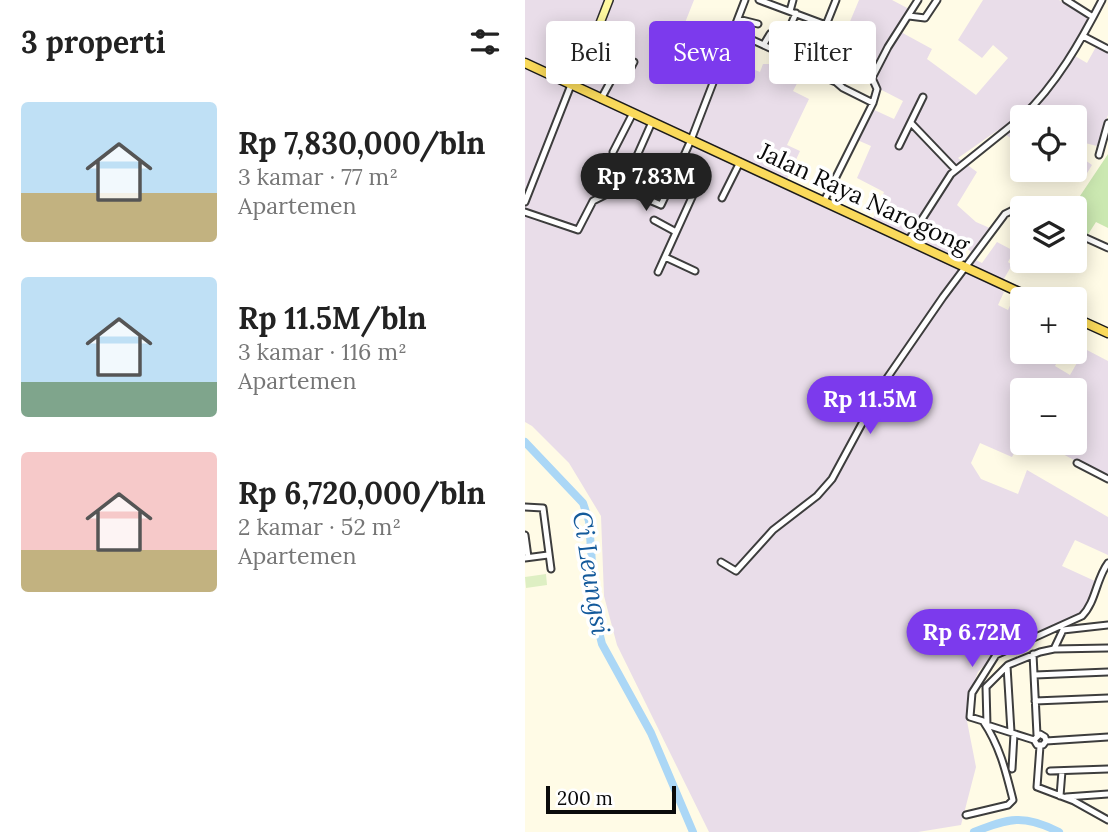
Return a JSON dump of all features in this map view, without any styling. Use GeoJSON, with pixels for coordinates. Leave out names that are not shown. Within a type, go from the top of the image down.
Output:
{"type":"FeatureCollection","features":[{"type":"Feature","properties":{"kind":"main road","name":"Jalan Raya Narogong"},"geometry":{"type":"LineString","coordinates":[[525,63],[1010,288]]}},
{"type":"Feature","properties":{"kind":"main road"},"geometry":{"type":"LineString","coordinates":[[1087,323],[1108,332]]}},
{"type":"Feature","properties":{"kind":"street"},"geometry":{"type":"LineString","coordinates":[[525,202],[571,85],[609,0]]}},
{"type":"Feature","properties":{"kind":"street"},"geometry":{"type":"LineString","coordinates":[[745,0],[738,19],[758,24]]}},
{"type":"Feature","properties":{"kind":"street"},"geometry":{"type":"LineString","coordinates":[[762,0],[816,21]]}},
{"type":"Feature","properties":{"kind":"street"},"geometry":{"type":"LineString","coordinates":[[790,21],[793,0]]}},
{"type":"Feature","properties":{"kind":"street"},"geometry":{"type":"LineString","coordinates":[[828,21],[836,0]]}},
{"type":"Feature","properties":{"kind":"street"},"geometry":{"type":"LineString","coordinates":[[824,201],[873,103],[877,89],[872,78],[918,0]]}},
{"type":"Feature","properties":{"kind":"street"},"geometry":{"type":"LineString","coordinates":[[909,16],[925,18],[937,0]]}},
{"type":"Feature","properties":{"kind":"street"},"geometry":{"type":"LineString","coordinates":[[1066,0],[1093,16]]}},
{"type":"Feature","properties":{"kind":"street"},"geometry":{"type":"LineString","coordinates":[[1034,105],[1047,91],[1083,36],[1102,0]]}},
{"type":"Feature","properties":{"kind":"street"},"geometry":{"type":"LineString","coordinates":[[764,44],[769,36]]}},
{"type":"Feature","properties":{"kind":"street"},"geometry":{"type":"LineString","coordinates":[[1083,36],[1108,49]]}},
{"type":"Feature","properties":{"kind":"street"},"geometry":{"type":"LineString","coordinates":[[755,40],[769,47]]}},
{"type":"Feature","properties":{"kind":"street"},"geometry":{"type":"LineString","coordinates":[[601,99],[609,84]]}},
{"type":"Feature","properties":{"kind":"street"},"geometry":{"type":"LineString","coordinates":[[525,212],[577,230],[593,201],[609,190],[614,192],[617,186],[661,205],[691,140],[713,84]]}},
{"type":"Feature","properties":{"kind":"street"},"geometry":{"type":"LineString","coordinates":[[838,84],[873,103]]}},
{"type":"Feature","properties":{"kind":"street"},"geometry":{"type":"LineString","coordinates":[[899,146],[923,97]]}},
{"type":"Feature","properties":{"kind":"street"},"geometry":{"type":"LineString","coordinates":[[613,152],[632,113]]}},
{"type":"Feature","properties":{"kind":"street"},"geometry":{"type":"LineString","coordinates":[[632,167],[652,122]]}},
{"type":"Feature","properties":{"kind":"street"},"geometry":{"type":"LineString","coordinates":[[911,123],[955,169]]}},
{"type":"Feature","properties":{"kind":"street"},"geometry":{"type":"LineString","coordinates":[[1099,155],[1108,123]]}},
{"type":"Feature","properties":{"kind":"street"},"geometry":{"type":"LineString","coordinates":[[908,241],[955,169],[1010,126]]}},
{"type":"Feature","properties":{"kind":"street"},"geometry":{"type":"LineString","coordinates":[[722,198],[740,162]]}},
{"type":"Feature","properties":{"kind":"street"},"geometry":{"type":"LineString","coordinates":[[658,272],[693,195],[672,182]]}},
{"type":"Feature","properties":{"kind":"street"},"geometry":{"type":"LineString","coordinates":[[721,562],[736,570],[773,530],[817,496],[830,482],[885,381],[965,267],[1005,214],[1010,212]]}},
{"type":"Feature","properties":{"kind":"street"},"geometry":{"type":"LineString","coordinates":[[654,220],[676,232]]}},
{"type":"Feature","properties":{"kind":"street"},"geometry":{"type":"LineString","coordinates":[[1087,238],[1108,248]]}},
{"type":"Feature","properties":{"kind":"street"},"geometry":{"type":"LineString","coordinates":[[665,257],[695,271]]}},
{"type":"Feature","properties":{"kind":"street"},"geometry":{"type":"LineString","coordinates":[[1077,463],[1108,479]]}},
{"type":"Feature","properties":{"kind":"street"},"geometry":{"type":"LineString","coordinates":[[525,507],[543,508],[551,569]]}},
{"type":"Feature","properties":{"kind":"street"},"geometry":{"type":"LineString","coordinates":[[525,535],[526,558],[548,555]]}},
{"type":"Feature","properties":{"kind":"street"},"geometry":{"type":"LineString","coordinates":[[966,815],[1008,805],[1013,800],[1007,771],[995,741],[983,721],[970,717],[972,693],[1000,652],[1082,616],[1090,607],[1100,574],[1108,563]]}},
{"type":"Feature","properties":{"kind":"street"},"geometry":{"type":"LineString","coordinates":[[1054,649],[1063,630],[1108,625]]}},
{"type":"Feature","properties":{"kind":"street"},"geometry":{"type":"LineString","coordinates":[[1046,741],[1042,735],[1035,738],[989,726],[986,721],[985,689],[1007,665],[1033,654],[1054,649],[1108,648]]}},
{"type":"Feature","properties":{"kind":"street"},"geometry":{"type":"LineString","coordinates":[[1033,654],[1035,738],[1040,746],[1036,786],[1086,806],[1108,820]]}},
{"type":"Feature","properties":{"kind":"street"},"geometry":{"type":"LineString","coordinates":[[1007,665],[1012,769]]}},
{"type":"Feature","properties":{"kind":"street"},"geometry":{"type":"LineString","coordinates":[[1035,675],[1108,673]]}},
{"type":"Feature","properties":{"kind":"street"},"geometry":{"type":"LineString","coordinates":[[1035,701],[1108,698]]}},
{"type":"Feature","properties":{"kind":"street"},"geometry":{"type":"LineString","coordinates":[[1040,746],[1046,741],[1108,737]]}},
{"type":"Feature","properties":{"kind":"street"},"geometry":{"type":"LineString","coordinates":[[1050,771],[1108,769]]}},
{"type":"Feature","properties":{"kind":"street"},"geometry":{"type":"LineString","coordinates":[[1062,771],[1062,797]]}},
{"type":"Feature","properties":{"kind":"street"},"geometry":{"type":"LineString","coordinates":[[1062,797],[1108,794]]}},
{"type":"Feature","properties":{"kind":"shaded area"},"geometry":{"type":"Polygon","coordinates":[[[525,0],[694,0],[686,21],[649,21],[649,84],[755,84],[755,70],[760,72],[763,64],[769,64],[769,84],[797,84],[793,91],[809,99],[787,145],[800,151],[783,188],[869,229],[884,192],[857,178],[871,146],[855,139],[870,108],[894,119],[903,101],[872,85],[876,84],[876,21],[850,21],[859,0],[892,0],[911,10],[899,31],[932,49],[927,59],[976,95],[1008,58],[993,45],[982,58],[958,40],[983,0],[1059,0],[1090,17],[1068,52],[1087,63],[1097,45],[1108,51],[1108,115],[1097,146],[1087,144],[1087,105],[1010,105],[1010,138],[998,130],[958,158],[977,172],[957,205],[976,222],[992,229],[974,254],[962,245],[955,258],[966,264],[972,258],[982,263],[997,242],[1010,249],[1010,268],[998,289],[1004,292],[998,305],[1008,310],[1010,306],[1010,364],[1056,364],[1055,366],[1070,375],[1076,364],[1087,364],[1087,350],[1108,361],[1108,478],[1065,455],[1087,455],[1087,378],[1010,378],[1010,455],[1013,455],[1012,457],[980,443],[971,463],[981,479],[1018,494],[1027,470],[1108,517],[1108,555],[1075,540],[1062,566],[1097,582],[1082,615],[1070,624],[1003,645],[978,672],[968,698],[967,721],[976,767],[961,825],[918,832],[709,832],[617,645],[604,596],[601,516],[569,463],[525,422],[525,0]]]}},
{"type":"Feature","properties":{"kind":"green space"},"geometry":{"type":"Polygon","coordinates":[[[1108,154],[1108,228],[1096,222],[1087,236],[1087,196],[1080,196],[1108,154]]]}},
{"type":"Feature","properties":{"kind":"green space"},"geometry":{"type":"Polygon","coordinates":[[[546,574],[547,585],[526,588],[525,577],[546,574]]]}},
{"type":"Feature","properties":{"kind":"waterway","name":"Ci Leungsi"},"geometry":{"type":"LineString","coordinates":[[525,442],[583,503],[589,521],[596,620],[602,644],[651,733],[693,832]]}},
{"type":"Feature","properties":{"kind":"waterway","name":"Ci Leungsi"},"geometry":{"type":"LineString","coordinates":[[974,832],[1017,820],[1036,822],[1059,832]]}}]}
